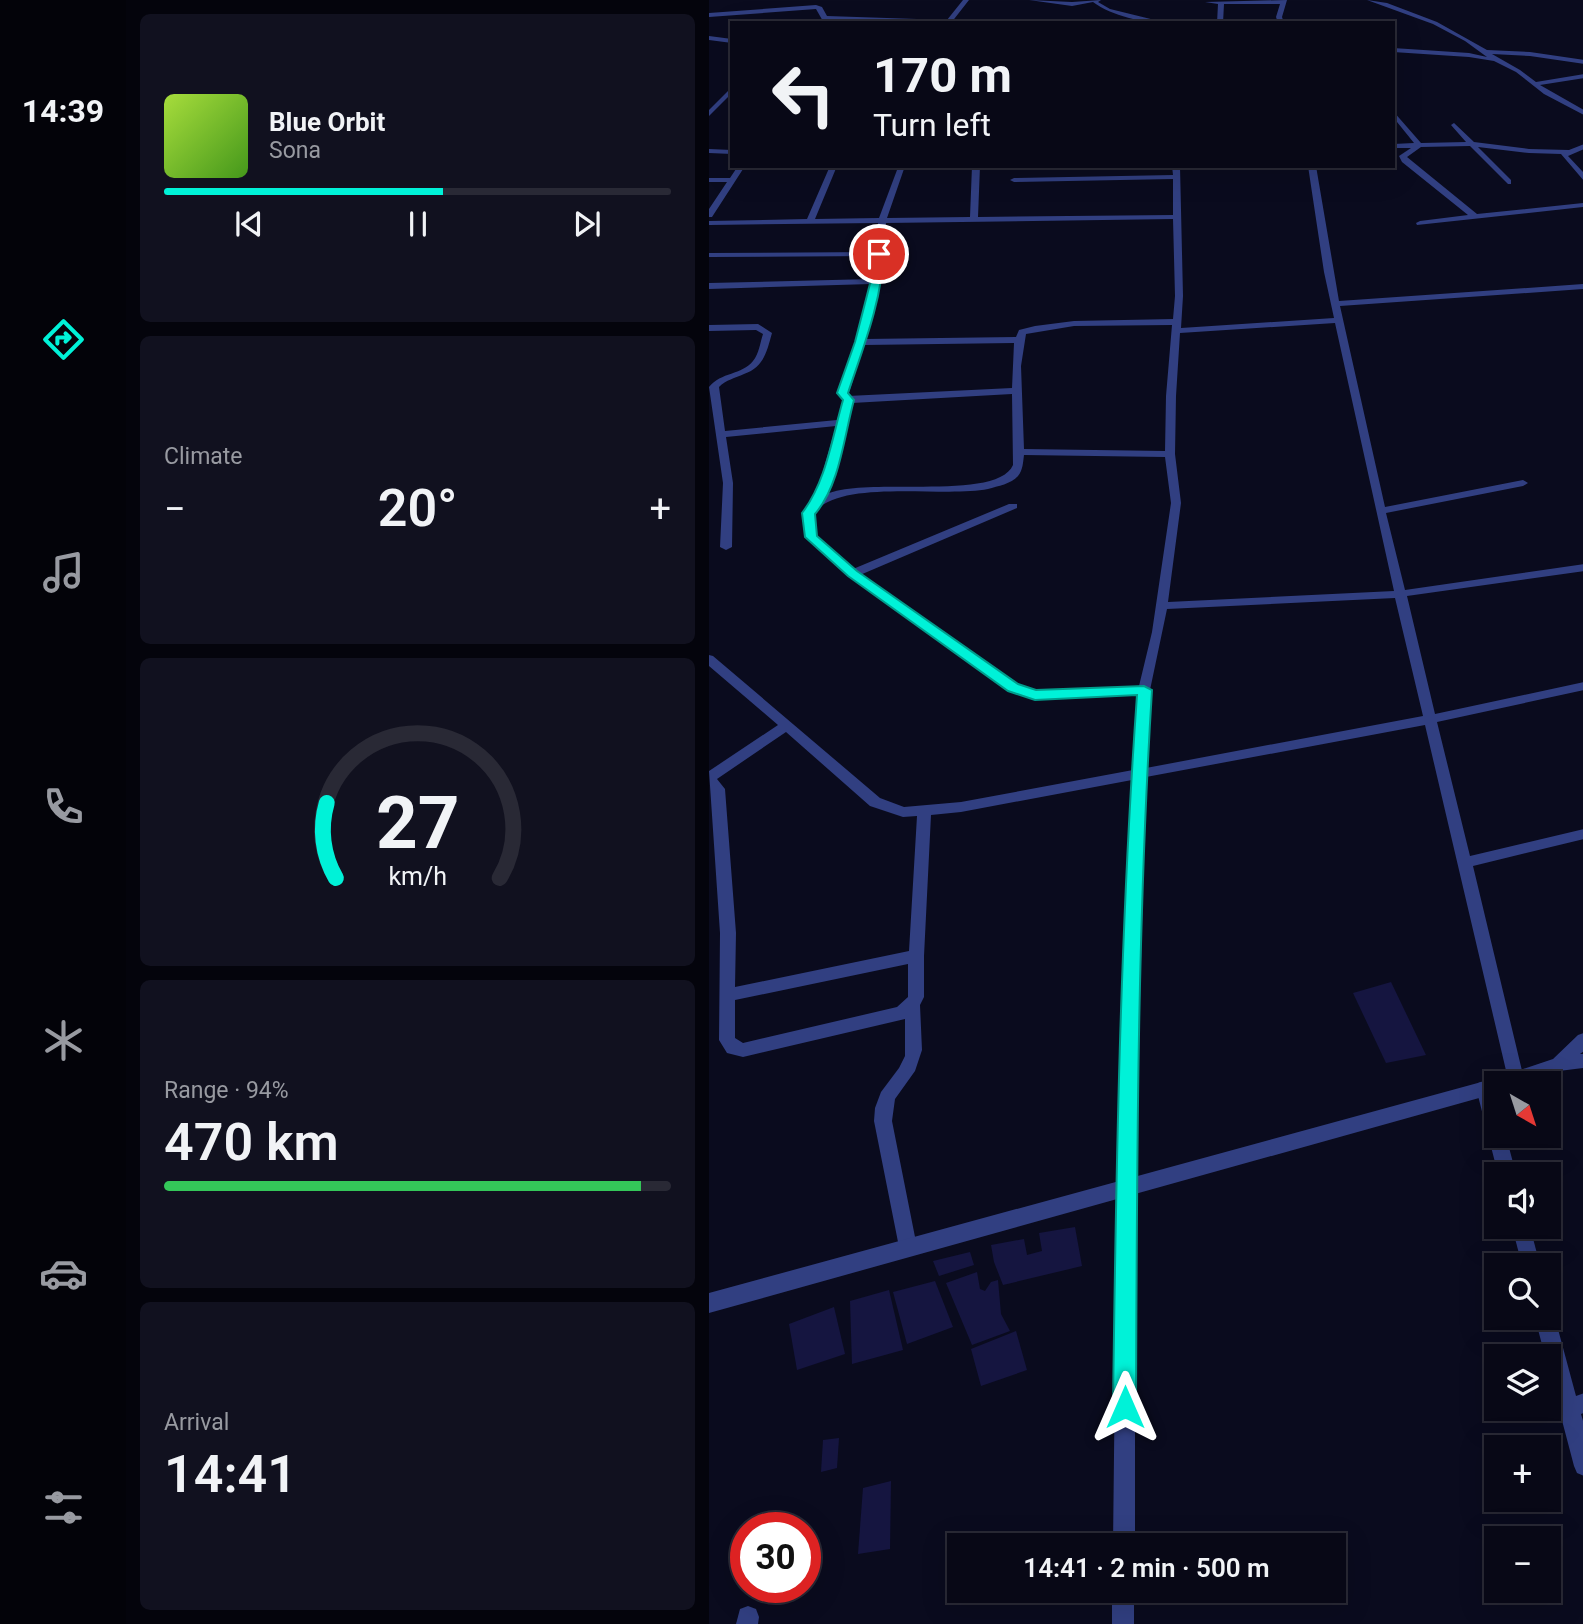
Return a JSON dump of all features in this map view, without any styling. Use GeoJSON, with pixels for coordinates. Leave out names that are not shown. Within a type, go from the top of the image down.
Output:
{"type":"FeatureCollection","features":[{"type":"Feature","properties":{"kind":"street"},"geometry":{"type":"LineString","coordinates":[[949,21],[966,0]]}},
{"type":"Feature","properties":{"kind":"street"},"geometry":{"type":"LineString","coordinates":[[1032,0],[1072,4],[1096,1],[1108,10],[1155,21]]}},
{"type":"Feature","properties":{"kind":"street"},"geometry":{"type":"LineString","coordinates":[[1370,0],[1470,40],[1496,60],[1583,113]]}},
{"type":"Feature","properties":{"kind":"street"},"geometry":{"type":"LineString","coordinates":[[1208,2],[1284,1],[1280,21]]}},
{"type":"Feature","properties":{"kind":"street"},"geometry":{"type":"LineString","coordinates":[[1220,21],[1221,2]]}},
{"type":"Feature","properties":{"kind":"street"},"geometry":{"type":"LineString","coordinates":[[709,15],[810,6],[820,8],[826,21]]}},
{"type":"Feature","properties":{"kind":"street"},"geometry":{"type":"LineString","coordinates":[[709,38],[730,41]]}},
{"type":"Feature","properties":{"kind":"street"},"geometry":{"type":"LineString","coordinates":[[1395,50],[1469,55],[1496,60]]}},
{"type":"Feature","properties":{"kind":"street"},"geometry":{"type":"LineString","coordinates":[[1487,52],[1530,54],[1583,62]]}},
{"type":"Feature","properties":{"kind":"street"},"geometry":{"type":"LineString","coordinates":[[1535,84],[1583,76]]}},
{"type":"Feature","properties":{"kind":"street"},"geometry":{"type":"LineString","coordinates":[[709,114],[730,91]]}},
{"type":"Feature","properties":{"kind":"street"},"geometry":{"type":"LineString","coordinates":[[720,102],[730,102]]}},
{"type":"Feature","properties":{"kind":"street"},"geometry":{"type":"LineString","coordinates":[[1395,116],[1416,139],[1418,146]]}},
{"type":"Feature","properties":{"kind":"street"},"geometry":{"type":"LineString","coordinates":[[1455,125],[1508,182]]}},
{"type":"Feature","properties":{"kind":"street"},"geometry":{"type":"LineString","coordinates":[[1395,146],[1474,144],[1529,151],[1567,152],[1583,146]]}},
{"type":"Feature","properties":{"kind":"street"},"geometry":{"type":"LineString","coordinates":[[1418,146],[1405,153],[1405,160],[1475,217]]}},
{"type":"Feature","properties":{"kind":"street"},"geometry":{"type":"LineString","coordinates":[[709,151],[730,152]]}},
{"type":"Feature","properties":{"kind":"street"},"geometry":{"type":"LineString","coordinates":[[1567,152],[1565,158],[1583,179]]}},
{"type":"Feature","properties":{"kind":"street"},"geometry":{"type":"LineString","coordinates":[[709,215],[741,168]]}},
{"type":"Feature","properties":{"kind":"street"},"geometry":{"type":"LineString","coordinates":[[810,222],[833,168]]}},
{"type":"Feature","properties":{"kind":"street"},"geometry":{"type":"LineString","coordinates":[[848,400],[843,393],[860,342],[875,281],[882,222],[901,168]]}},
{"type":"Feature","properties":{"kind":"street"},"geometry":{"type":"LineString","coordinates":[[974,220],[976,168]]}},
{"type":"Feature","properties":{"kind":"street"},"geometry":{"type":"LineString","coordinates":[[1312,168],[1336,304],[1380,510],[1463,863],[1483,934],[1499,1071]]}},
{"type":"Feature","properties":{"kind":"street"},"geometry":{"type":"LineString","coordinates":[[1013,180],[1176,172],[1176,326],[1170,454],[1176,503],[1162,606],[1144,690],[1139,775],[1126,1185],[1124,1533]]}},
{"type":"Feature","properties":{"kind":"street"},"geometry":{"type":"LineString","coordinates":[[709,180],[732,180]]}},
{"type":"Feature","properties":{"kind":"street"},"geometry":{"type":"LineString","coordinates":[[1420,223],[1583,205]]}},
{"type":"Feature","properties":{"kind":"street"},"geometry":{"type":"LineString","coordinates":[[709,223],[1178,217]]}},
{"type":"Feature","properties":{"kind":"street"},"geometry":{"type":"LineString","coordinates":[[709,255],[879,254]]}},
{"type":"Feature","properties":{"kind":"street"},"geometry":{"type":"LineString","coordinates":[[709,286],[774,285],[792,281],[875,281]]}},
{"type":"Feature","properties":{"kind":"street"},"geometry":{"type":"LineString","coordinates":[[1336,304],[1579,286],[1583,296]]}},
{"type":"Feature","properties":{"kind":"street"},"geometry":{"type":"LineString","coordinates":[[1144,690],[1035,695],[1013,687],[853,573],[811,537],[809,513],[820,501],[846,491],[983,487],[1007,480],[1016,472],[1020,461],[1015,391],[1018,341],[1022,332],[1030,328],[1340,320]]}},
{"type":"Feature","properties":{"kind":"street"},"geometry":{"type":"LineString","coordinates":[[709,328],[758,327],[768,333],[757,362],[712,382],[728,483],[726,547]]}},
{"type":"Feature","properties":{"kind":"street"},"geometry":{"type":"LineString","coordinates":[[860,342],[1018,341]]}},
{"type":"Feature","properties":{"kind":"street"},"geometry":{"type":"LineString","coordinates":[[848,400],[1015,391]]}},
{"type":"Feature","properties":{"kind":"street"},"geometry":{"type":"LineString","coordinates":[[820,501],[848,400]]}},
{"type":"Feature","properties":{"kind":"street"},"geometry":{"type":"LineString","coordinates":[[721,434],[841,424]]}},
{"type":"Feature","properties":{"kind":"street"},"geometry":{"type":"LineString","coordinates":[[1020,452],[1170,454]]}},
{"type":"Feature","properties":{"kind":"street"},"geometry":{"type":"LineString","coordinates":[[709,454],[724,453]]}},
{"type":"Feature","properties":{"kind":"street"},"geometry":{"type":"LineString","coordinates":[[1380,510],[1523,483]]}},
{"type":"Feature","properties":{"kind":"street"},"geometry":{"type":"LineString","coordinates":[[853,573],[1013,506]]}},
{"type":"Feature","properties":{"kind":"street"},"geometry":{"type":"LineString","coordinates":[[1162,606],[1399,594],[1583,567]]}},
{"type":"Feature","properties":{"kind":"street"},"geometry":{"type":"LineString","coordinates":[[709,659],[875,802],[890,809],[924,811],[1139,775],[1431,719],[1583,686]]}},
{"type":"Feature","properties":{"kind":"street"},"geometry":{"type":"LineString","coordinates":[[786,726],[709,778],[718,789],[728,933],[727,1040],[733,1048],[743,1050],[900,1013],[912,1005],[917,997],[916,956],[924,811]]}},
{"type":"Feature","properties":{"kind":"street"},"geometry":{"type":"LineString","coordinates":[[1463,863],[1583,834]]}},
{"type":"Feature","properties":{"kind":"street"},"geometry":{"type":"LineString","coordinates":[[728,995],[916,956]]}},
{"type":"Feature","properties":{"kind":"street"},"geometry":{"type":"LineString","coordinates":[[908,1247],[883,1121],[883,1101],[893,1085],[906,1072],[913,1055],[912,1005]]}},
{"type":"Feature","properties":{"kind":"street"},"geometry":{"type":"LineString","coordinates":[[1559,1064],[1583,1040]]}},
{"type":"Feature","properties":{"kind":"street"},"geometry":{"type":"LineString","coordinates":[[1538,1071],[1559,1064],[1583,1061]]}},
{"type":"Feature","properties":{"kind":"street"},"geometry":{"type":"LineString","coordinates":[[709,1303],[1126,1185],[1484,1088]]}},
{"type":"Feature","properties":{"kind":"street"},"geometry":{"type":"LineString","coordinates":[[1549,1330],[1576,1406],[1583,1466]]}},
{"type":"Feature","properties":{"kind":"street"},"geometry":{"type":"LineString","coordinates":[[1123,1603],[1123,1624]]}},
{"type":"Feature","properties":{"kind":"building"},"geometry":{"type":"Polygon","coordinates":[[[1391,982],[1426,1055],[1386,1063],[1353,993],[1391,982]]]}},
{"type":"Feature","properties":{"kind":"building"},"geometry":{"type":"Polygon","coordinates":[[[1075,1227],[1082,1266],[1003,1285],[991,1245],[1024,1239],[1027,1255],[1042,1251],[1039,1233],[1075,1227]]]}},
{"type":"Feature","properties":{"kind":"building"},"geometry":{"type":"Polygon","coordinates":[[[970,1252],[974,1265],[939,1276],[933,1261],[970,1252]]]}},
{"type":"Feature","properties":{"kind":"building"},"geometry":{"type":"Polygon","coordinates":[[[977,1272],[980,1289],[985,1291],[991,1282],[998,1280],[1001,1314],[1010,1331],[972,1345],[946,1283],[977,1272]]]}},
{"type":"Feature","properties":{"kind":"building"},"geometry":{"type":"Polygon","coordinates":[[[935,1281],[953,1327],[907,1344],[893,1292],[935,1281]]]}},
{"type":"Feature","properties":{"kind":"building"},"geometry":{"type":"Polygon","coordinates":[[[889,1290],[903,1350],[852,1364],[850,1301],[889,1290]]]}},
{"type":"Feature","properties":{"kind":"building"},"geometry":{"type":"Polygon","coordinates":[[[834,1307],[845,1354],[797,1370],[789,1324],[834,1307]]]}},
{"type":"Feature","properties":{"kind":"building"},"geometry":{"type":"Polygon","coordinates":[[[1016,1331],[1027,1370],[981,1386],[971,1349],[1016,1331]]]}},
{"type":"Feature","properties":{"kind":"building"},"geometry":{"type":"Polygon","coordinates":[[[839,1438],[837,1468],[821,1472],[823,1440],[839,1438]]]}},
{"type":"Feature","properties":{"kind":"building"},"geometry":{"type":"Polygon","coordinates":[[[891,1481],[890,1549],[858,1554],[863,1488],[891,1481]]]}},
{"type":"Feature","properties":{"kind":"route"},"geometry":{"type":"LineString","coordinates":[[879,254],[879,268],[860,342],[843,393],[848,400],[828,477],[820,501],[809,513],[811,537],[840,564],[878,593],[1013,687],[1035,695],[1144,690],[1126,1185],[1125,1407]]}}]}
